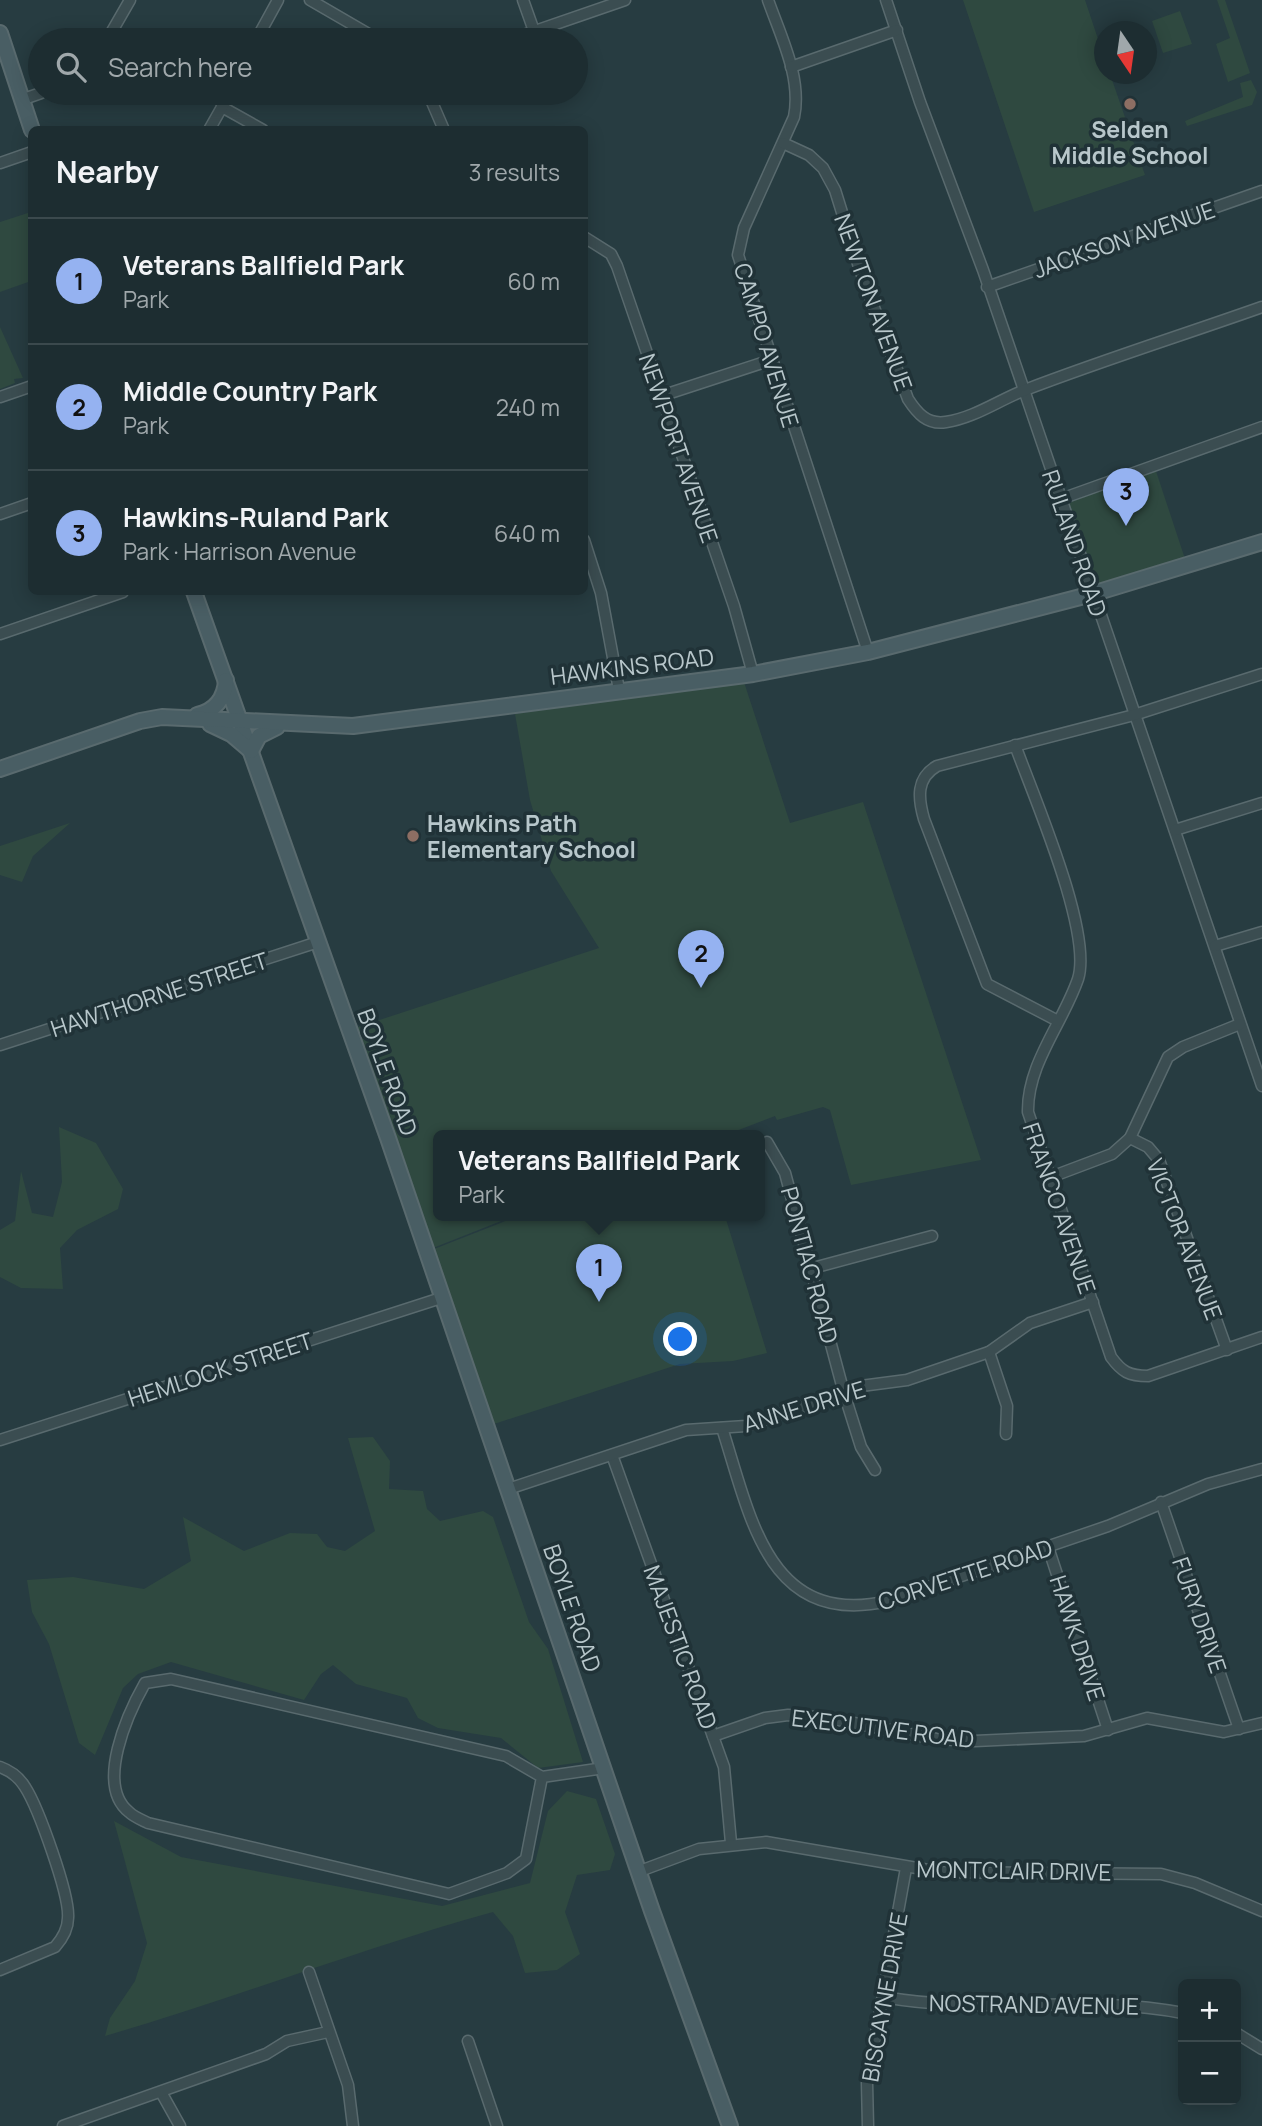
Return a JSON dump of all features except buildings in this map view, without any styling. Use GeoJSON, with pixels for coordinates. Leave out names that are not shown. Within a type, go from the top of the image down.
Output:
{"type":"FeatureCollection","features":[{"type":"Feature","properties":{"kind":"street"},"geometry":{"type":"LineString","coordinates":[[114,28],[130,0]]}},
{"type":"Feature","properties":{"kind":"street"},"geometry":{"type":"LineString","coordinates":[[263,28],[278,0]]}},
{"type":"Feature","properties":{"kind":"street"},"geometry":{"type":"LineString","coordinates":[[310,0],[358,28]]}},
{"type":"Feature","properties":{"kind":"street"},"geometry":{"type":"LineString","coordinates":[[523,0],[533,28]]}},
{"type":"Feature","properties":{"kind":"street"},"geometry":{"type":"LineString","coordinates":[[543,28],[625,0]]}},
{"type":"Feature","properties":{"kind":"street","name":"CAMPO AVENUE"},"geometry":{"type":"LineString","coordinates":[[768,0],[791,67],[798,100],[783,143],[744,228],[738,255],[868,652]]}},
{"type":"Feature","properties":{"kind":"street","name":"RULAND ROAD"},"geometry":{"type":"LineString","coordinates":[[886,0],[1061,499],[1262,1086]]}},
{"type":"Feature","properties":{"kind":"street"},"geometry":{"type":"LineString","coordinates":[[791,67],[897,30]]}},
{"type":"Feature","properties":{"kind":"street"},"geometry":{"type":"LineString","coordinates":[[1,42],[31,126]]}},
{"type":"Feature","properties":{"kind":"street"},"geometry":{"type":"LineString","coordinates":[[22,100],[28,98]]}},
{"type":"Feature","properties":{"kind":"street"},"geometry":{"type":"LineString","coordinates":[[433,105],[442,126]]}},
{"type":"Feature","properties":{"kind":"street"},"geometry":{"type":"LineString","coordinates":[[211,126],[222,107],[256,126]]}},
{"type":"Feature","properties":{"kind":"street","name":"NEWTON AVENUE"},"geometry":{"type":"LineString","coordinates":[[783,143],[809,155],[823,167],[835,190],[908,399],[917,413],[931,422],[946,422],[1022,391]]}},
{"type":"Feature","properties":{"kind":"street"},"geometry":{"type":"LineString","coordinates":[[0,163],[28,153]]}},
{"type":"Feature","properties":{"kind":"street","name":"JACKSON AVENUE"},"geometry":{"type":"LineString","coordinates":[[987,287],[1262,191]]}},
{"type":"Feature","properties":{"kind":"street","name":"NEWPORT AVENUE"},"geometry":{"type":"LineString","coordinates":[[588,240],[611,254],[734,606],[753,674]]}},
{"type":"Feature","properties":{"kind":"street"},"geometry":{"type":"LineString","coordinates":[[1022,391],[1262,307]]}},
{"type":"Feature","properties":{"kind":"street"},"geometry":{"type":"LineString","coordinates":[[661,396],[771,360]]}},
{"type":"Feature","properties":{"kind":"street"},"geometry":{"type":"LineString","coordinates":[[0,397],[28,387]]}},
{"type":"Feature","properties":{"kind":"street"},"geometry":{"type":"LineString","coordinates":[[1061,499],[1262,427]]}},
{"type":"Feature","properties":{"kind":"street"},"geometry":{"type":"LineString","coordinates":[[0,514],[28,504]]}},
{"type":"Feature","properties":{"kind":"street","name":"HAWKINS ROAD"},"geometry":{"type":"LineString","coordinates":[[0,769],[140,721],[193,716],[242,723],[353,726],[753,674],[868,652],[1092,594],[1262,542]]}},
{"type":"Feature","properties":{"kind":"street"},"geometry":{"type":"LineString","coordinates":[[588,559],[601,593],[619,690]]}},
{"type":"Feature","properties":{"kind":"street"},"geometry":{"type":"LineString","coordinates":[[0,634],[114,595]]}},
{"type":"Feature","properties":{"kind":"street","name":"BOYLE ROAD"},"geometry":{"type":"LineString","coordinates":[[195,595],[730,2126]]}},
{"type":"Feature","properties":{"kind":"street"},"geometry":{"type":"LineString","coordinates":[[1058,1021],[987,984],[920,803],[919,788],[929,770],[1133,715],[1262,674]]}},
{"type":"Feature","properties":{"kind":"street"},"geometry":{"type":"LineString","coordinates":[[193,716],[214,708],[222,699],[226,679]]}},
{"type":"Feature","properties":{"kind":"street"},"geometry":{"type":"LineString","coordinates":[[193,716],[231,734],[251,751],[259,736],[285,724]]}},
{"type":"Feature","properties":{"kind":"street","name":"FRANCO AVENUE"},"geometry":{"type":"LineString","coordinates":[[1015,745],[1079,930],[1082,958],[1078,979],[1029,1085],[1028,1112],[1111,1357],[1121,1371],[1134,1376],[1148,1376],[1262,1338]]}},
{"type":"Feature","properties":{"kind":"street"},"geometry":{"type":"LineString","coordinates":[[1175,830],[1262,803]]}},
{"type":"Feature","properties":{"kind":"street"},"geometry":{"type":"LineString","coordinates":[[1214,946],[1262,932]]}},
{"type":"Feature","properties":{"kind":"street","name":"HAWTHORNE STREET"},"geometry":{"type":"LineString","coordinates":[[0,1045],[318,942]]}},
{"type":"Feature","properties":{"kind":"street"},"geometry":{"type":"LineString","coordinates":[[1051,1177],[1093,1164],[1112,1154],[1130,1138],[1168,1057],[1190,1044],[1240,1024]]}},
{"type":"Feature","properties":{"kind":"street","name":"VICTOR AVENUE"},"geometry":{"type":"LineString","coordinates":[[1130,1138],[1148,1147],[1158,1160],[1227,1350]]}},
{"type":"Feature","properties":{"kind":"street","name":"PONTIAC ROAD"},"geometry":{"type":"LineString","coordinates":[[767,1142],[785,1173],[813,1268],[844,1393],[862,1447],[874,1470]]}},
{"type":"Feature","properties":{"kind":"street"},"geometry":{"type":"LineString","coordinates":[[813,1268],[932,1236]]}},
{"type":"Feature","properties":{"kind":"street","name":"HEMLOCK STREET"},"geometry":{"type":"LineString","coordinates":[[0,1440],[441,1298]]}},
{"type":"Feature","properties":{"kind":"street","name":"ANNE DRIVE"},"geometry":{"type":"LineString","coordinates":[[508,1489],[686,1430],[758,1423],[861,1387],[907,1380],[989,1352],[1030,1323],[1093,1302]]}},
{"type":"Feature","properties":{"kind":"street"},"geometry":{"type":"LineString","coordinates":[[989,1352],[1007,1406],[1006,1434]]}},
{"type":"Feature","properties":{"kind":"street","name":"CORVETTE ROAD"},"geometry":{"type":"LineString","coordinates":[[722,1427],[766,1555],[794,1585],[831,1604],[861,1607],[888,1601],[1048,1547],[1108,1526],[1161,1502],[1262,1469]]}},
{"type":"Feature","properties":{"kind":"street","name":"MAJESTIC ROAD"},"geometry":{"type":"LineString","coordinates":[[612,1455],[726,1777],[732,1843]]}},
{"type":"Feature","properties":{"kind":"street","name":"FURY DRIVE"},"geometry":{"type":"LineString","coordinates":[[1161,1502],[1239,1729]]}},
{"type":"Feature","properties":{"kind":"street","name":"HAWK DRIVE"},"geometry":{"type":"LineString","coordinates":[[1048,1547],[1108,1730]]}},
{"type":"Feature","properties":{"kind":"street"},"geometry":{"type":"LineString","coordinates":[[542,1777],[526,1859],[507,1873],[449,1894],[148,1824],[127,1811],[114,1787],[113,1769],[131,1707],[145,1683],[171,1679],[506,1756],[542,1777],[604,1768]]}},
{"type":"Feature","properties":{"kind":"street","name":"EXECUTIVE ROAD"},"geometry":{"type":"LineString","coordinates":[[713,1736],[765,1718],[788,1715],[828,1717],[936,1739],[975,1741],[1056,1738],[1108,1730],[1147,1718],[1173,1721],[1209,1731],[1239,1729],[1262,1723]]}},
{"type":"Feature","properties":{"kind":"street"},"geometry":{"type":"LineString","coordinates":[[0,1767],[16,1775],[27,1789],[48,1841],[69,1919],[55,1947],[0,1970]]}},
{"type":"Feature","properties":{"kind":"street","name":"MONTCLAIR DRIVE"},"geometry":{"type":"LineString","coordinates":[[640,1871],[699,1849],[732,1843],[766,1842],[940,1872],[1161,1874],[1195,1883],[1262,1911]]}},
{"type":"Feature","properties":{"kind":"street","name":"BISCAYNE DRIVE"},"geometry":{"type":"LineString","coordinates":[[868,2126],[867,2083],[906,1868]]}},
{"type":"Feature","properties":{"kind":"street"},"geometry":{"type":"LineString","coordinates":[[309,1972],[348,2085],[353,2126]]}},
{"type":"Feature","properties":{"kind":"street","name":"NOSTRAND AVENUE"},"geometry":{"type":"LineString","coordinates":[[884,1997],[925,2002],[1116,2005],[1178,2012]]}},
{"type":"Feature","properties":{"kind":"street"},"geometry":{"type":"LineString","coordinates":[[63,2126],[266,2054],[286,2041],[328,2032]]}},
{"type":"Feature","properties":{"kind":"street"},"geometry":{"type":"LineString","coordinates":[[1241,2036],[1262,2049]]}},
{"type":"Feature","properties":{"kind":"street"},"geometry":{"type":"LineString","coordinates":[[468,2041],[497,2126]]}},
{"type":"Feature","properties":{"kind":"street"},"geometry":{"type":"LineString","coordinates":[[161,2092],[180,2126]]}},
{"type":"Feature","properties":{"kind":"green space"},"geometry":{"type":"Polygon","coordinates":[[[963,0],[1085,0],[1094,27],[1094,84],[1113,84],[1145,175],[1034,212],[963,0]]]}},
{"type":"Feature","properties":{"kind":"green space"},"geometry":{"type":"Polygon","coordinates":[[[1217,0],[1225,0],[1250,73],[1228,82],[1216,44],[1230,38],[1217,0]]]}},
{"type":"Feature","properties":{"kind":"green space"},"geometry":{"type":"Polygon","coordinates":[[[1180,11],[1192,44],[1163,53],[1157,36],[1157,21],[1152,21],[1180,11]]]}},
{"type":"Feature","properties":{"kind":"green space"},"geometry":{"type":"Polygon","coordinates":[[[1251,80],[1257,92],[1252,105],[1187,126],[1185,121],[1243,97],[1240,83],[1251,80]]]}},
{"type":"Feature","properties":{"kind":"green space"},"geometry":{"type":"Polygon","coordinates":[[[28,213],[28,282],[0,292],[0,222],[28,213]]]}},
{"type":"Feature","properties":{"kind":"green space"},"geometry":{"type":"Polygon","coordinates":[[[0,327],[23,378],[14,379],[15,383],[0,389],[0,327]]]}},
{"type":"Feature","properties":{"kind":"green space"},"geometry":{"type":"Polygon","coordinates":[[[1154,465],[1187,565],[1092,594],[1061,499],[1154,465]]]}},
{"type":"Feature","properties":{"kind":"green space"},"geometry":{"type":"Polygon","coordinates":[[[743,679],[790,823],[863,802],[981,1160],[851,1185],[830,1110],[823,1107],[777,1120],[775,1116],[739,1130],[433,1130],[433,1221],[501,1221],[433,1248],[352,1029],[599,948],[551,871],[530,800],[515,714],[743,679]]]}},
{"type":"Feature","properties":{"kind":"green space"},"geometry":{"type":"Polygon","coordinates":[[[70,823],[33,856],[22,882],[0,875],[0,846],[70,823]]]}},
{"type":"Feature","properties":{"kind":"green space"},"geometry":{"type":"Polygon","coordinates":[[[59,1127],[96,1143],[123,1189],[118,1209],[77,1230],[60,1248],[63,1289],[21,1288],[0,1277],[0,1230],[15,1221],[21,1171],[32,1213],[53,1217],[62,1182],[59,1127]]]}},
{"type":"Feature","properties":{"kind":"green space"},"geometry":{"type":"Polygon","coordinates":[[[505,1221],[727,1221],[767,1353],[733,1361],[680,1364],[491,1425],[429,1251],[505,1221]]]}},
{"type":"Feature","properties":{"kind":"green space"},"geometry":{"type":"Polygon","coordinates":[[[373,1437],[390,1461],[389,1489],[423,1491],[427,1509],[440,1521],[483,1511],[493,1517],[529,1622],[548,1649],[583,1762],[538,1768],[501,1738],[438,1728],[418,1718],[407,1698],[356,1684],[333,1665],[321,1674],[304,1700],[171,1662],[138,1674],[123,1688],[95,1755],[79,1743],[49,1644],[32,1612],[27,1580],[73,1577],[144,1589],[191,1561],[183,1517],[244,1551],[290,1533],[317,1534],[327,1547],[345,1551],[375,1531],[348,1438],[373,1437]]]}},
{"type":"Feature","properties":{"kind":"green space"},"geometry":{"type":"Polygon","coordinates":[[[567,1791],[596,1799],[615,1854],[610,1870],[577,1875],[565,1912],[580,1954],[557,1970],[525,1973],[513,1936],[493,1912],[105,2036],[110,2018],[135,1981],[147,1943],[114,1821],[181,1857],[442,1906],[530,1883],[548,1811],[567,1791]]]}},
{"type":"Feature","properties":{"kind":"place","name":"Selden Middle School"},"geometry":{"type":"Point","coordinates":[1130,104]}},
{"type":"Feature","properties":{"kind":"place","name":"Hawkins-Ruland Park"},"geometry":{"type":"Point","coordinates":[1126,526]}},
{"type":"Feature","properties":{"kind":"place","name":"Hawkins Path Elementary School"},"geometry":{"type":"Point","coordinates":[413,836]}},
{"type":"Feature","properties":{"kind":"place","name":"Middle Country Park"},"geometry":{"type":"Point","coordinates":[701,988]}},
{"type":"Feature","properties":{"kind":"place","name":"Veterans Ballfield Park"},"geometry":{"type":"Point","coordinates":[599,1302]}}]}
